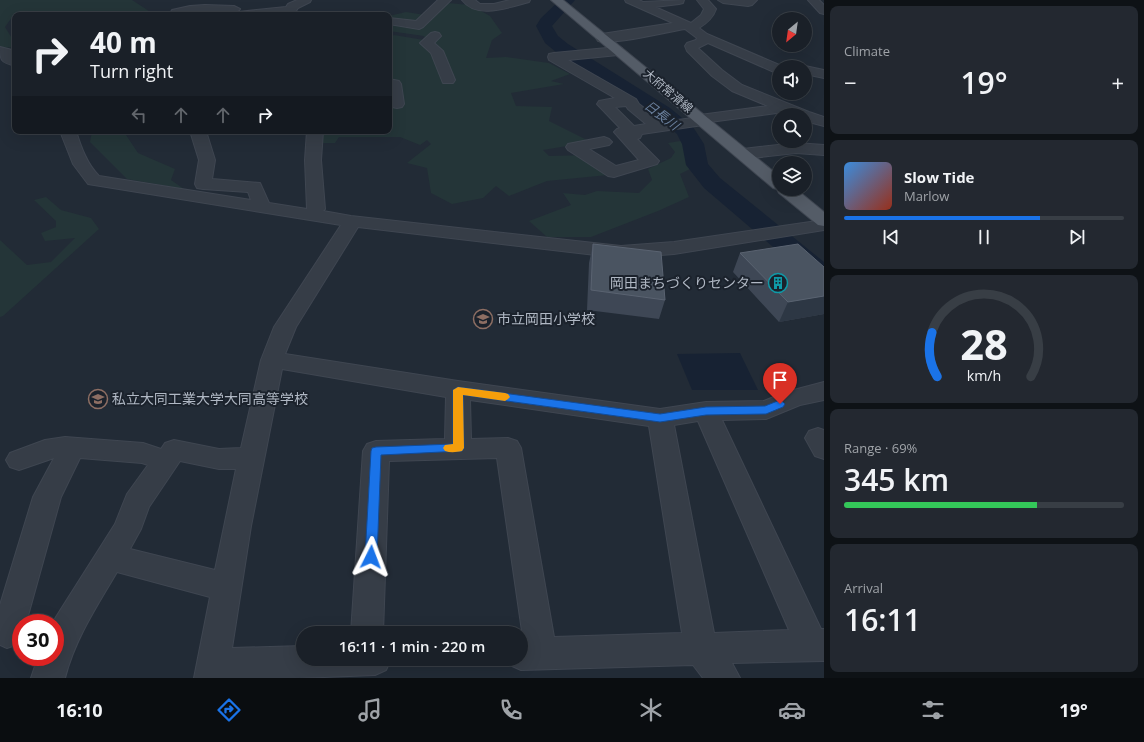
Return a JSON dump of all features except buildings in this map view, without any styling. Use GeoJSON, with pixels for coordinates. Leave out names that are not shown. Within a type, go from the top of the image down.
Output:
{"type":"FeatureCollection","features":[{"type":"Feature","properties":{"kind":"main road","name":"大府常滑線"},"geometry":{"type":"LineString","coordinates":[[558,2],[772,178]]}},
{"type":"Feature","properties":{"kind":"main road"},"geometry":{"type":"LineString","coordinates":[[794,196],[822,218]]}},
{"type":"Feature","properties":{"kind":"street"},"geometry":{"type":"LineString","coordinates":[[392,21],[419,25],[422,19],[434,11],[438,4],[448,0],[469,1],[475,6],[485,7],[525,0]]}},
{"type":"Feature","properties":{"kind":"street"},"geometry":{"type":"LineString","coordinates":[[630,0],[689,26],[703,37],[772,66]]}},
{"type":"Feature","properties":{"kind":"street"},"geometry":{"type":"LineString","coordinates":[[640,5],[679,2],[679,0]]}},
{"type":"Feature","properties":{"kind":"street"},"geometry":{"type":"LineString","coordinates":[[602,38],[689,26],[703,20],[710,11],[702,0]]}},
{"type":"Feature","properties":{"kind":"street"},"geometry":{"type":"LineString","coordinates":[[723,0],[748,4],[752,0]]}},
{"type":"Feature","properties":{"kind":"street"},"geometry":{"type":"LineString","coordinates":[[813,0],[824,11]]}},
{"type":"Feature","properties":{"kind":"street"},"geometry":{"type":"LineString","coordinates":[[237,12],[244,2]]}},
{"type":"Feature","properties":{"kind":"street"},"geometry":{"type":"LineString","coordinates":[[279,12],[307,6]]}},
{"type":"Feature","properties":{"kind":"street"},"geometry":{"type":"LineString","coordinates":[[176,12],[192,9],[225,12]]}},
{"type":"Feature","properties":{"kind":"street"},"geometry":{"type":"LineString","coordinates":[[703,37],[702,42],[691,46],[694,51],[717,73],[737,88],[769,100],[784,108]]}},
{"type":"Feature","properties":{"kind":"street"},"geometry":{"type":"LineString","coordinates":[[415,38],[432,38],[426,43],[437,52],[448,80]]}},
{"type":"Feature","properties":{"kind":"street"},"geometry":{"type":"LineString","coordinates":[[0,51],[8,53],[6,58],[12,61]]}},
{"type":"Feature","properties":{"kind":"street"},"geometry":{"type":"LineString","coordinates":[[618,51],[554,57],[629,101],[659,127]]}},
{"type":"Feature","properties":{"kind":"street"},"geometry":{"type":"LineString","coordinates":[[812,71],[824,74]]}},
{"type":"Feature","properties":{"kind":"street"},"geometry":{"type":"LineString","coordinates":[[392,84],[394,84],[397,104]]}},
{"type":"Feature","properties":{"kind":"street"},"geometry":{"type":"LineString","coordinates":[[746,91],[766,85]]}},
{"type":"Feature","properties":{"kind":"street"},"geometry":{"type":"LineString","coordinates":[[596,99],[629,101]]}},
{"type":"Feature","properties":{"kind":"street"},"geometry":{"type":"LineString","coordinates":[[629,101],[604,104],[633,133]]}},
{"type":"Feature","properties":{"kind":"street"},"geometry":{"type":"LineString","coordinates":[[604,142],[574,147],[614,172],[651,161],[644,156],[622,132],[633,133],[659,127],[772,110]]}},
{"type":"Feature","properties":{"kind":"street"},"geometry":{"type":"LineString","coordinates":[[812,118],[824,122]]}},
{"type":"Feature","properties":{"kind":"street"},"geometry":{"type":"LineString","coordinates":[[69,134],[71,143],[87,174],[94,180],[351,221],[621,252],[666,249],[773,233],[822,218]]}},
{"type":"Feature","properties":{"kind":"street"},"geometry":{"type":"LineString","coordinates":[[199,134],[207,160],[203,184],[254,188],[261,202],[258,207]]}},
{"type":"Feature","properties":{"kind":"street"},"geometry":{"type":"LineString","coordinates":[[312,215],[316,209],[313,160],[315,134]]}},
{"type":"Feature","properties":{"kind":"street"},"geometry":{"type":"LineString","coordinates":[[743,154],[796,148],[824,150]]}},
{"type":"Feature","properties":{"kind":"street"},"geometry":{"type":"LineString","coordinates":[[296,665],[212,672],[251,458],[272,360],[285,327],[351,221]]}},
{"type":"Feature","properties":{"kind":"street"},"geometry":{"type":"LineString","coordinates":[[272,360],[458,390],[660,418],[706,411],[766,410],[794,398],[824,391]]}},
{"type":"Feature","properties":{"kind":"street"},"geometry":{"type":"LineString","coordinates":[[458,390],[458,448]]}},
{"type":"Feature","properties":{"kind":"street"},"geometry":{"type":"LineString","coordinates":[[367,626],[376,451],[508,448],[531,654],[700,650],[818,645],[706,411]]}},
{"type":"Feature","properties":{"kind":"street"},"geometry":{"type":"LineString","coordinates":[[660,418],[700,650],[723,678]]}},
{"type":"Feature","properties":{"kind":"street"},"geometry":{"type":"LineString","coordinates":[[20,460],[54,448],[72,447],[143,453],[166,461]]}},
{"type":"Feature","properties":{"kind":"street"},"geometry":{"type":"LineString","coordinates":[[9,632],[47,497],[72,447]]}},
{"type":"Feature","properties":{"kind":"street"},"geometry":{"type":"LineString","coordinates":[[64,632],[127,529],[137,502],[174,450],[219,459],[251,458]]}},
{"type":"Feature","properties":{"kind":"street"},"geometry":{"type":"LineString","coordinates":[[111,557],[211,584],[227,585]]}},
{"type":"Feature","properties":{"kind":"street"},"geometry":{"type":"LineString","coordinates":[[48,678],[51,666]]}},
{"type":"Feature","properties":{"kind":"street"},"geometry":{"type":"LineString","coordinates":[[365,666],[365,678]]}},
{"type":"Feature","properties":{"kind":"shaded area"},"geometry":{"type":"Polygon","coordinates":[[[0,0],[132,0],[150,12],[12,12],[12,17],[5,27],[12,38],[12,47],[0,48],[0,0]]]}},
{"type":"Feature","properties":{"kind":"shaded area"},"geometry":{"type":"Polygon","coordinates":[[[448,3],[470,5],[490,16],[502,33],[492,40],[486,58],[506,57],[549,63],[570,74],[551,81],[564,84],[511,93],[516,106],[552,107],[549,121],[591,142],[543,150],[549,156],[592,155],[608,175],[547,181],[509,196],[496,186],[483,198],[452,204],[431,193],[427,168],[407,163],[431,144],[427,140],[420,145],[400,137],[339,137],[335,143],[318,143],[319,134],[392,134],[392,36],[394,35],[424,40],[428,46],[424,36],[392,31],[392,15],[406,12],[425,15],[433,9],[448,3]]]}},
{"type":"Feature","properties":{"kind":"shaded area"},"geometry":{"type":"Polygon","coordinates":[[[91,134],[126,134],[138,153],[175,169],[171,180],[184,189],[127,179],[90,142],[91,134]]]}},
{"type":"Feature","properties":{"kind":"shaded area"},"geometry":{"type":"Polygon","coordinates":[[[680,141],[691,144],[691,152],[685,155],[692,168],[680,174],[689,197],[658,211],[591,237],[547,237],[529,221],[571,205],[563,193],[585,195],[597,191],[639,193],[652,180],[648,169],[671,158],[675,152],[668,143],[680,141]]]}},
{"type":"Feature","properties":{"kind":"shaded area"},"geometry":{"type":"Polygon","coordinates":[[[46,197],[61,210],[91,218],[99,229],[3,316],[0,317],[0,240],[27,265],[51,262],[75,238],[45,241],[41,233],[56,227],[56,221],[34,200],[46,197]]]}},
{"type":"Feature","properties":{"kind":"water"},"geometry":{"type":"Polygon","coordinates":[[[740,353],[758,390],[692,390],[677,354],[740,353]]]}},
{"type":"Feature","properties":{"kind":"waterway","name":"日長川"},"geometry":{"type":"LineString","coordinates":[[568,0],[544,26],[551,39],[562,48],[663,112],[686,131],[693,144],[697,165],[712,183],[824,276]]}},
{"type":"Feature","properties":{"kind":"slow traffic"},"geometry":{"type":"LineString","coordinates":[[449,448],[458,448],[458,390],[505,397]]}},
{"type":"Feature","properties":{"kind":"place","name":"岡田まちづくりセンター"},"geometry":{"type":"Point","coordinates":[778,283]}},
{"type":"Feature","properties":{"kind":"place","name":"市立岡田小学校"},"geometry":{"type":"Point","coordinates":[483,319]}},
{"type":"Feature","properties":{"kind":"place","name":"私立大同工業大学大同高等学校"},"geometry":{"type":"Point","coordinates":[98,399]}},
{"type":"Feature","properties":{"kind":"route"},"geometry":{"type":"LineString","coordinates":[[371,557],[376,451],[458,448],[458,390],[660,418],[706,411],[766,410],[780,404]]}}]}
